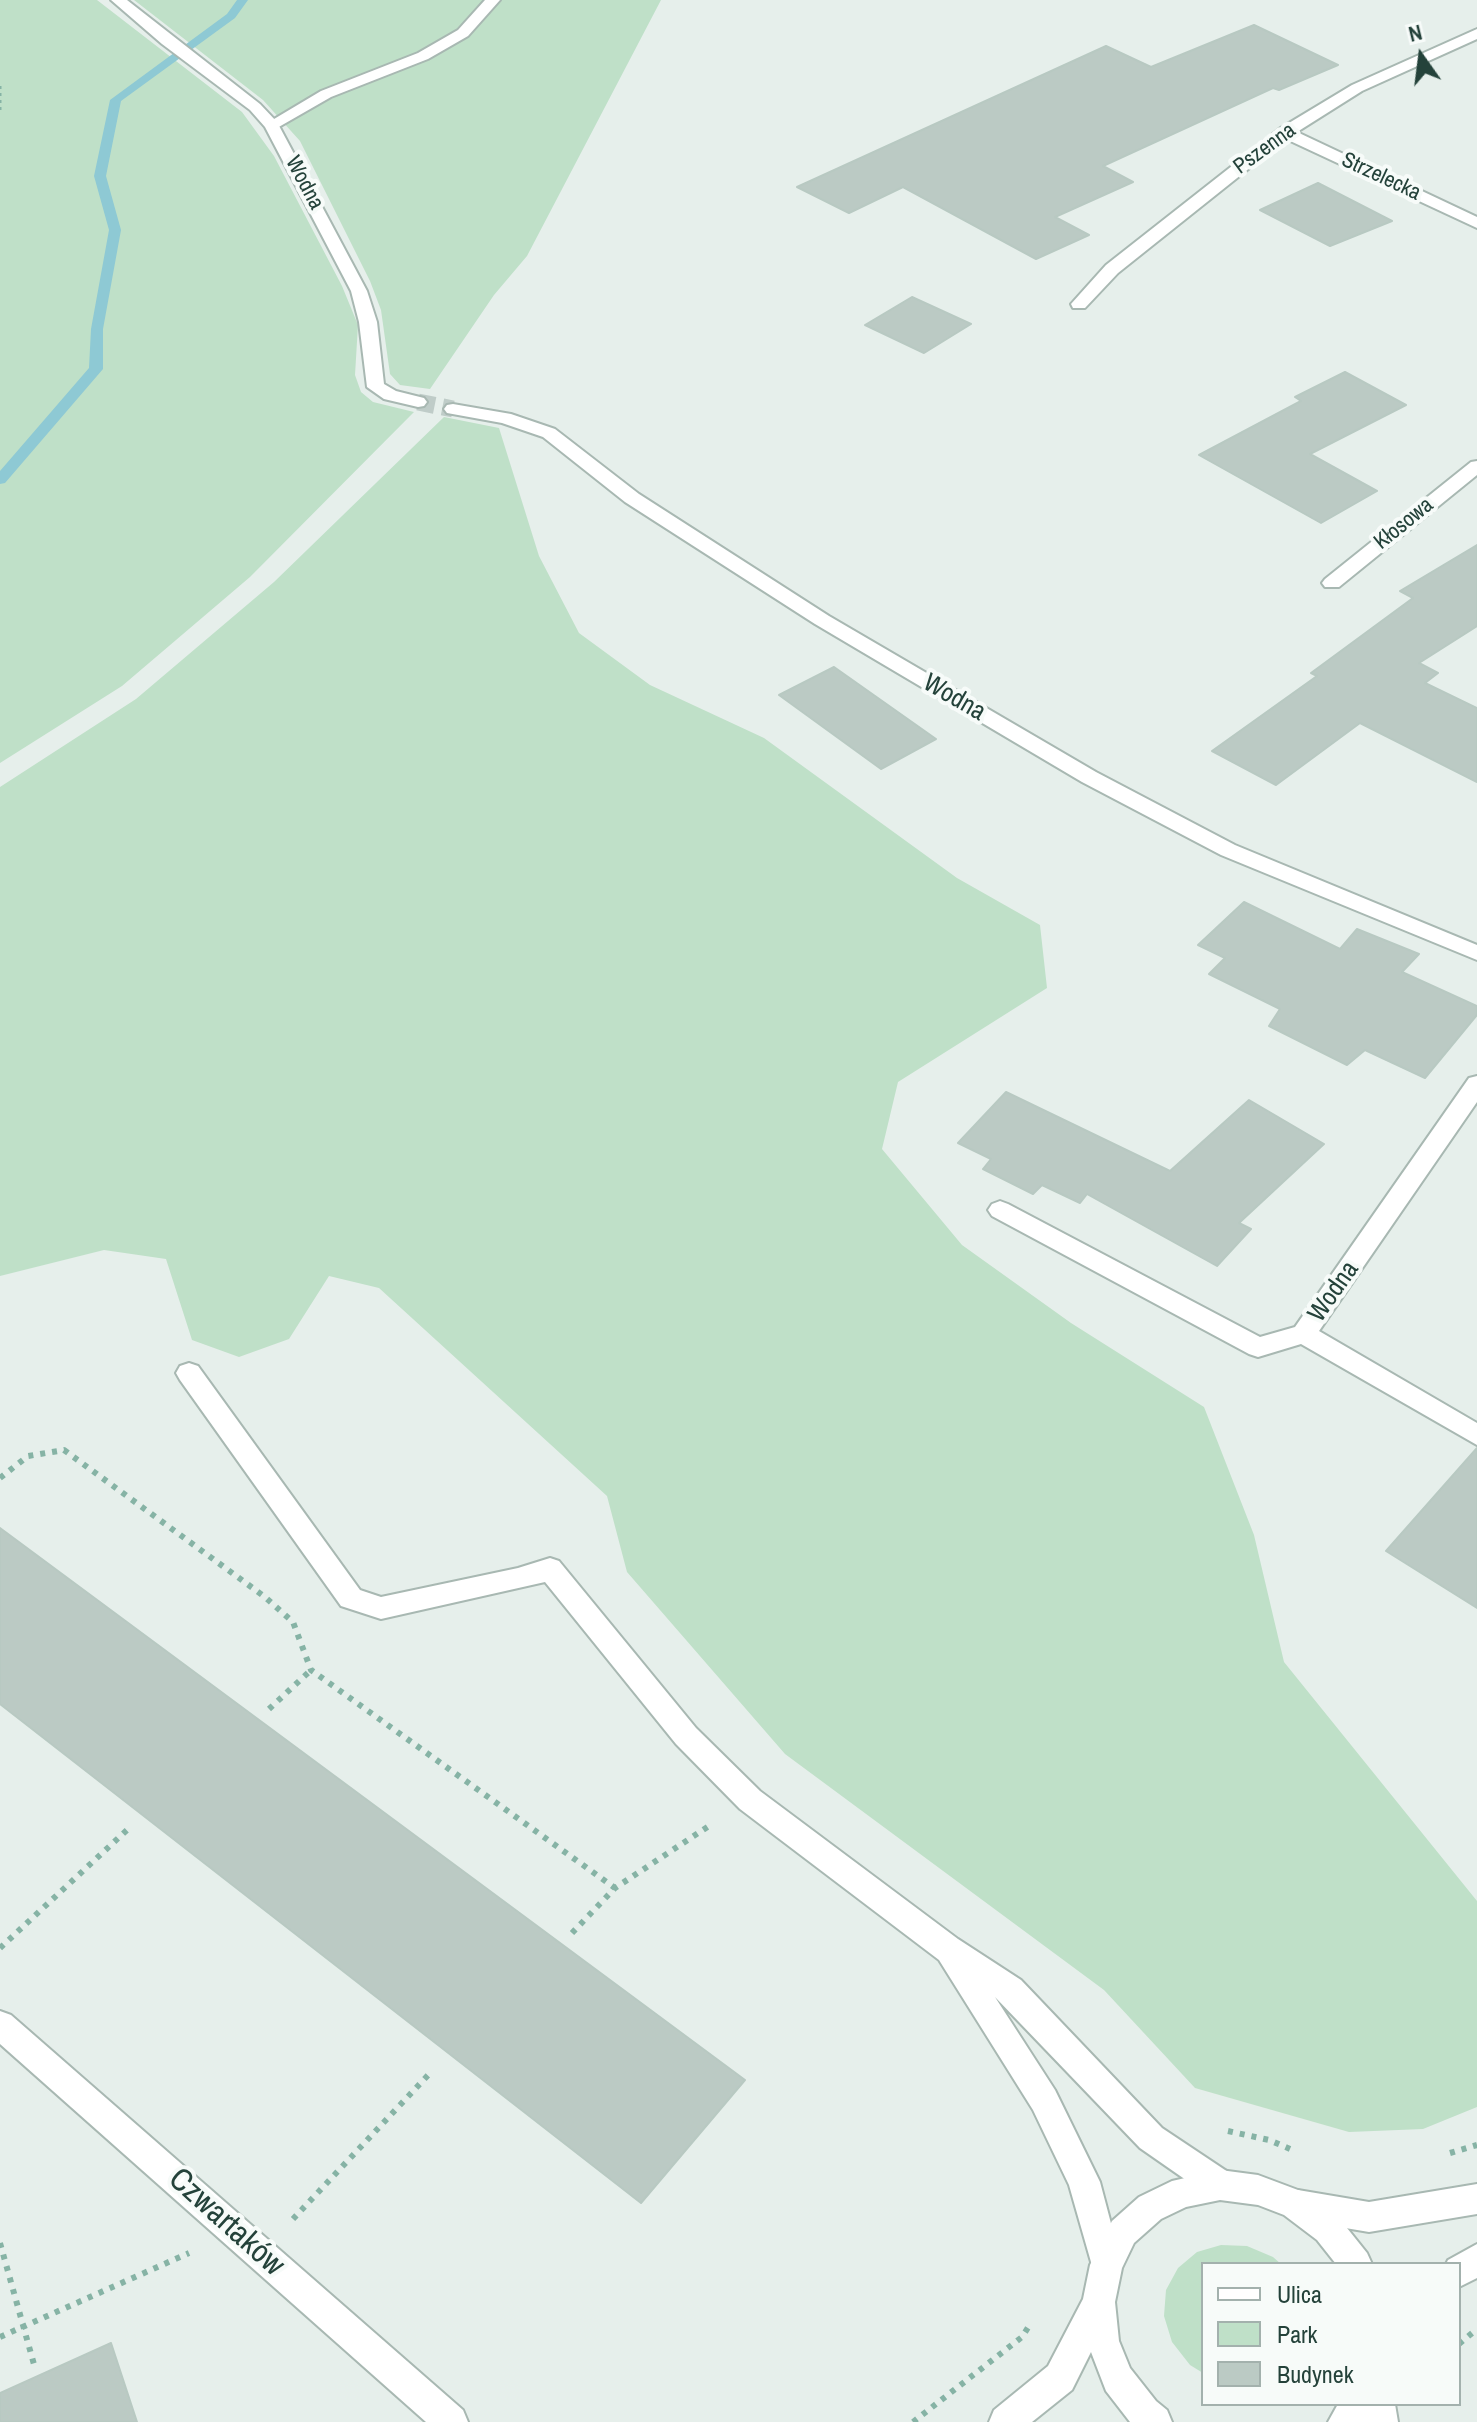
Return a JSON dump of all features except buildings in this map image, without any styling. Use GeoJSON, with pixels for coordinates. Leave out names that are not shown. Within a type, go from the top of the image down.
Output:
{"type":"FeatureCollection","features":[{"type":"Feature","properties":{"kind":"street","name":"Wodna"},"geometry":{"type":"LineString","coordinates":[[118,0],[255,107],[272,125],[359,291],[368,322],[376,387],[390,395],[418,402]]}},
{"type":"Feature","properties":{"kind":"street"},"geometry":{"type":"LineString","coordinates":[[272,125],[326,94],[423,56],[463,33],[493,0]]}},
{"type":"Feature","properties":{"kind":"street","name":"Pszenna"},"geometry":{"type":"LineString","coordinates":[[1079,304],[1112,269],[1285,132],[1357,88],[1477,33]]}},
{"type":"Feature","properties":{"kind":"street","name":"Strzelecka"},"geometry":{"type":"LineString","coordinates":[[1285,132],[1477,223]]}},
{"type":"Feature","properties":{"kind":"street","name":"Wodna"},"geometry":{"type":"LineString","coordinates":[[453,409],[505,418],[549,433],[632,498],[822,620],[1089,777],[1228,850],[1477,953]]}},
{"type":"Feature","properties":{"kind":"street","name":"Kłosowa"},"geometry":{"type":"LineString","coordinates":[[1332,583],[1477,466]]}},
{"type":"Feature","properties":{"kind":"street","name":"Wodna"},"geometry":{"type":"LineString","coordinates":[[1477,1084],[1304,1334],[1477,1435]]}},
{"type":"Feature","properties":{"kind":"street"},"geometry":{"type":"LineString","coordinates":[[1000,1210],[1258,1347],[1304,1334]]}},
{"type":"Feature","properties":{"kind":"street"},"geometry":{"type":"LineString","coordinates":[[189,1373],[351,1598],[381,1608],[518,1579],[550,1569],[686,1736],[750,1800],[947,1949],[1010,1990],[1151,2138],[1220,2185]]}},
{"type":"Feature","properties":{"kind":"street"},"geometry":{"type":"LineString","coordinates":[[947,1949],[1044,2100],[1084,2182],[1106,2265]]}},
{"type":"Feature","properties":{"kind":"street","name":"Czwartaków"},"geometry":{"type":"LineString","coordinates":[[0,2025],[451,2422]]}},
{"type":"Feature","properties":{"kind":"street"},"geometry":{"type":"LineString","coordinates":[[1006,2422],[1060,2378],[1099,2302],[1106,2265],[1123,2232],[1150,2208],[1183,2192],[1220,2185],[1258,2190],[1295,2204],[1369,2217],[1477,2199]]}},
{"type":"Feature","properties":{"kind":"street"},"geometry":{"type":"LineString","coordinates":[[1295,2204],[1328,2229],[1354,2262]]}},
{"type":"Feature","properties":{"kind":"street"},"geometry":{"type":"LineString","coordinates":[[1099,2302],[1103,2341],[1118,2379],[1144,2413],[1155,2422]]}},
{"type":"Feature","properties":{"kind":"street"},"geometry":{"type":"LineString","coordinates":[[1345,2422],[1358,2406]]}},
{"type":"Feature","properties":{"kind":"path"},"geometry":{"type":"LineString","coordinates":[[0,86],[0,110]]}},
{"type":"Feature","properties":{"kind":"path"},"geometry":{"type":"LineString","coordinates":[[0,1478],[28,1456],[64,1450],[265,1597],[293,1622],[311,1670],[615,1888]]}},
{"type":"Feature","properties":{"kind":"path"},"geometry":{"type":"LineString","coordinates":[[269,1709],[311,1670]]}},
{"type":"Feature","properties":{"kind":"path"},"geometry":{"type":"LineString","coordinates":[[572,1933],[615,1888],[750,1800]]}},
{"type":"Feature","properties":{"kind":"path"},"geometry":{"type":"LineString","coordinates":[[710,1826],[722,1836]]}},
{"type":"Feature","properties":{"kind":"path"},"geometry":{"type":"LineString","coordinates":[[0,1948],[127,1830]]}},
{"type":"Feature","properties":{"kind":"path"},"geometry":{"type":"LineString","coordinates":[[260,2254],[431,2072]]}},
{"type":"Feature","properties":{"kind":"path"},"geometry":{"type":"LineString","coordinates":[[1218,2128],[1269,2140],[1296,2152]]}},
{"type":"Feature","properties":{"kind":"path"},"geometry":{"type":"LineString","coordinates":[[1441,2156],[1477,2145]]}},
{"type":"Feature","properties":{"kind":"path"},"geometry":{"type":"LineString","coordinates":[[0,2337],[236,2233]]}},
{"type":"Feature","properties":{"kind":"path"},"geometry":{"type":"LineString","coordinates":[[0,2243],[35,2368]]}},
{"type":"Feature","properties":{"kind":"path"},"geometry":{"type":"LineString","coordinates":[[913,2422],[1022,2337],[1038,2313]]}},
{"type":"Feature","properties":{"kind":"path"},"geometry":{"type":"LineString","coordinates":[[1461,2342],[1477,2329]]}},
{"type":"Feature","properties":{"kind":"green space"},"geometry":{"type":"Polygon","coordinates":[[[0,0],[97,0],[242,112],[274,156],[342,286],[358,325],[355,375],[361,392],[373,402],[414,412],[250,577],[122,686],[0,763],[0,0]]]}},
{"type":"Feature","properties":{"kind":"green space"},"geometry":{"type":"Polygon","coordinates":[[[134,0],[661,0],[527,256],[494,295],[430,389],[400,385],[390,374],[381,310],[370,281],[300,141],[263,100],[134,0]]]}},
{"type":"Feature","properties":{"kind":"green space"},"geometry":{"type":"Polygon","coordinates":[[[444,417],[499,428],[539,556],[579,633],[650,685],[764,738],[957,878],[1040,925],[1047,988],[898,1082],[882,1149],[962,1245],[1071,1323],[1204,1407],[1254,1535],[1284,1662],[1477,1901],[1477,2107],[1423,2129],[1349,2132],[1195,2088],[1104,1990],[785,1754],[627,1572],[607,1496],[379,1288],[329,1276],[289,1339],[239,1357],[192,1340],[166,1259],[104,1250],[0,1276],[0,787],[136,699],[274,582],[444,417]]]}},
{"type":"Feature","properties":{"kind":"green space"},"geometry":{"type":"Polygon","coordinates":[[[1221,2245],[1247,2246],[1279,2262],[1201,2262],[1201,2372],[1190,2365],[1172,2342],[1164,2316],[1166,2290],[1178,2268],[1197,2252],[1221,2245]]]}},
{"type":"Feature","properties":{"kind":"waterway"},"geometry":{"type":"LineString","coordinates":[[0,480],[96,369],[97,329],[115,230],[100,176],[116,100],[231,16],[243,0]]}},
{"type":"Feature","properties":{"kind":"tunnel"},"geometry":{"type":"LineString","coordinates":[[418,402],[453,409]]}}]}
